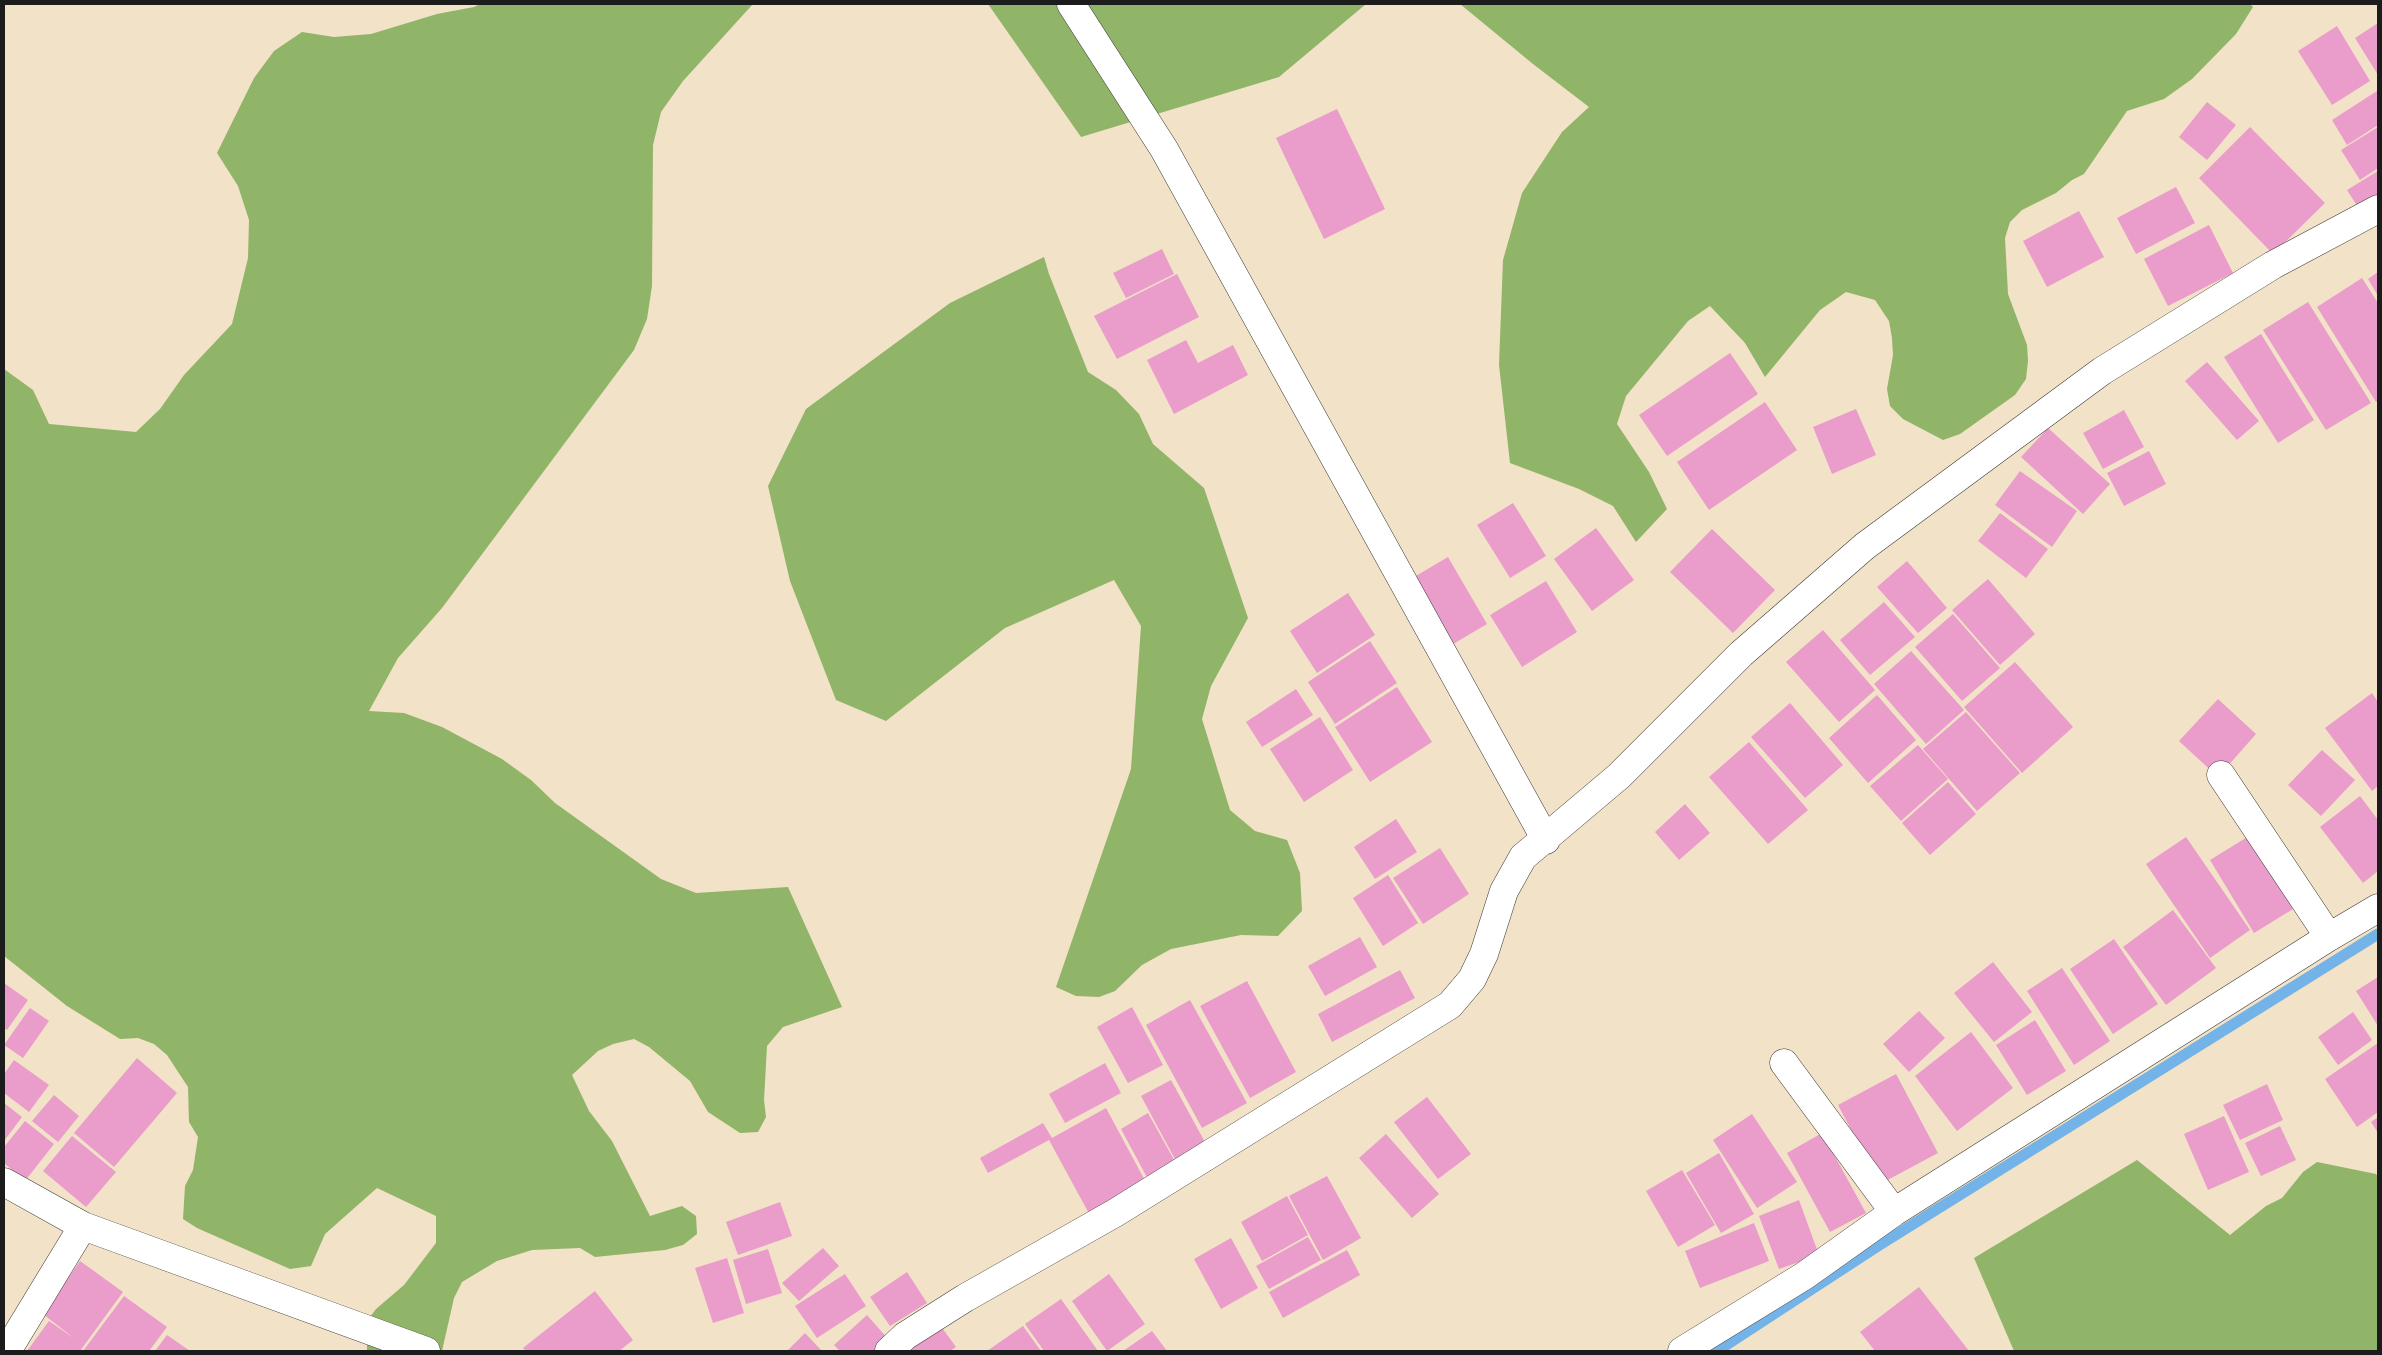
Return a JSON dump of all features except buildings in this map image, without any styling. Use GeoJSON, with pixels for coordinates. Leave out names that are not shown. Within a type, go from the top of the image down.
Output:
{"type":"FeatureCollection","features":[{"type":"Feature","properties":{"kind":"street"},"geometry":{"type":"LineString","coordinates":[[1071,4],[1164,149],[1546,840]]}},
{"type":"Feature","properties":{"kind":"street"},"geometry":{"type":"LineString","coordinates":[[889,1351],[906,1336],[965,1298],[1114,1213],[1450,1005],[1472,979],[1484,954],[1504,891],[1523,857],[1546,840],[1619,776],[1741,654],[1865,546],[2102,371],[2273,264],[2378,209]]}},
{"type":"Feature","properties":{"kind":"street"},"geometry":{"type":"LineString","coordinates":[[2221,775],[2329,937]]}},
{"type":"Feature","properties":{"kind":"street"},"geometry":{"type":"LineString","coordinates":[[1682,1351],[1804,1276],[1894,1212],[2329,937],[2378,908]]}},
{"type":"Feature","properties":{"kind":"street"},"geometry":{"type":"LineString","coordinates":[[1784,1063],[1894,1212]]}},
{"type":"Feature","properties":{"kind":"street"},"geometry":{"type":"LineString","coordinates":[[4,1182],[83,1226],[426,1351]]}},
{"type":"Feature","properties":{"kind":"street"},"geometry":{"type":"LineString","coordinates":[[7,1351],[83,1226]]}},
{"type":"Feature","properties":{"kind":"green space"},"geometry":{"type":"Polygon","coordinates":[[[480,4],[753,4],[683,81],[661,112],[653,145],[652,286],[647,319],[634,350],[442,608],[398,658],[369,711],[404,713],[442,727],[502,759],[531,780],[555,803],[661,879],[696,893],[788,887],[842,1007],[783,1027],[767,1046],[764,1100],[766,1117],[758,1132],[740,1133],[708,1112],[690,1081],[649,1047],[634,1039],[613,1044],[598,1051],[572,1075],[589,1111],[612,1141],[650,1216],[682,1206],[696,1216],[697,1234],[683,1245],[665,1250],[595,1257],[580,1248],[532,1250],[497,1261],[462,1282],[454,1298],[442,1351],[367,1351],[367,1321],[376,1309],[404,1285],[436,1243],[436,1216],[377,1188],[325,1234],[311,1266],[290,1269],[197,1228],[183,1219],[185,1186],[193,1170],[198,1137],[189,1122],[188,1087],[167,1055],[154,1044],[138,1038],[120,1039],[67,1006],[4,956],[4,369],[33,390],[49,424],[136,432],[160,409],[184,375],[232,324],[248,258],[249,220],[238,186],[217,153],[254,78],[274,51],[302,32],[334,37],[371,34],[437,14],[474,7],[480,4]]]}},
{"type":"Feature","properties":{"kind":"green space"},"geometry":{"type":"Polygon","coordinates":[[[988,4],[1366,4],[1279,77],[1081,137],[988,4]]]}},
{"type":"Feature","properties":{"kind":"green space"},"geometry":{"type":"Polygon","coordinates":[[[1460,4],[2250,4],[2253,7],[2236,34],[2192,79],[2164,99],[2127,111],[2084,174],[2072,180],[2056,193],[2022,210],[2010,222],[2005,238],[2008,294],[2027,345],[2028,361],[2026,379],[2015,395],[1960,434],[1943,440],[1903,419],[1890,406],[1887,389],[1893,355],[1892,338],[1889,321],[1875,300],[1846,292],[1820,310],[1765,377],[1745,343],[1710,306],[1688,321],[1626,396],[1617,424],[1649,472],[1667,509],[1636,542],[1613,506],[1579,489],[1510,463],[1499,365],[1503,260],[1522,193],[1562,132],[1589,107],[1460,4]]]}},
{"type":"Feature","properties":{"kind":"green space"},"geometry":{"type":"Polygon","coordinates":[[[1044,257],[1088,372],[1116,390],[1139,414],[1153,444],[1204,488],[1248,618],[1211,686],[1202,719],[1230,810],[1255,831],[1287,840],[1300,873],[1302,911],[1278,936],[1241,935],[1171,949],[1142,965],[1115,991],[1099,997],[1076,996],[1056,987],[1131,769],[1141,626],[1114,580],[1005,628],[886,721],[836,700],[790,581],[768,486],[806,409],[950,303],[1044,257]]]}},
{"type":"Feature","properties":{"kind":"green space"},"geometry":{"type":"Polygon","coordinates":[[[2137,1160],[2230,1235],[2266,1206],[2282,1198],[2303,1172],[2317,1162],[2376,1174],[2378,1177],[2378,1351],[2014,1351],[1974,1258],[2137,1160]]]}},
{"type":"Feature","properties":{"kind":"waterway"},"geometry":{"type":"LineString","coordinates":[[1717,1351],[1878,1246],[2378,934]]}}]}
